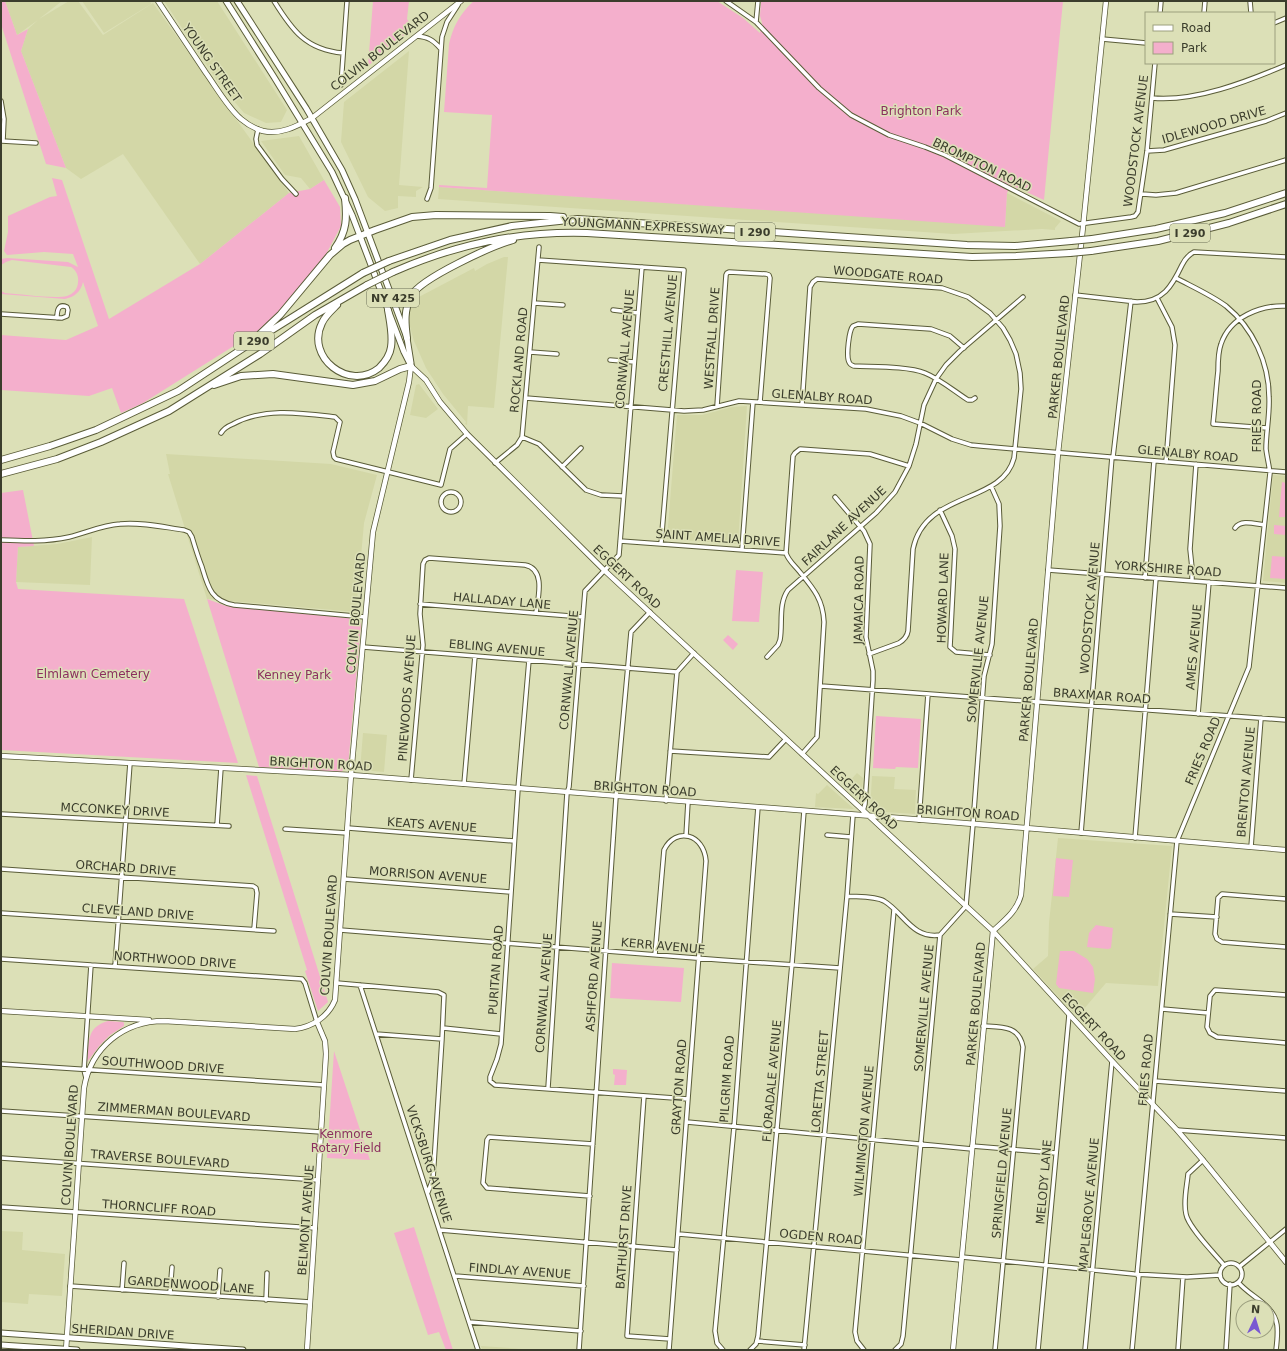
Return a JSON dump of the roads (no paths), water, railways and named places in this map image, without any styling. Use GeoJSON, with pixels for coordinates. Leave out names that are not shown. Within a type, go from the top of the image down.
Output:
{"type":"FeatureCollection","features":[{"type":"Feature","properties":{"kind":"highway","name":"YOUNGMANN EXPRESSWAY"},"geometry":{"type":"LineString","coordinates":[[1,460],[50,446],[96,430],[178,391],[363,273],[389,261],[450,240],[512,226],[578,219],[967,245],[1015,246],[1092,239],[1156,229],[1209,216],[1286,194]]}},
{"type":"Feature","properties":{"kind":"highway"},"geometry":{"type":"LineString","coordinates":[[330,256],[341,239],[346,224],[345,198]]}},
{"type":"Feature","properties":{"kind":"highway","name":"YOUNGMANN EXPRESSWAY"},"geometry":{"type":"LineString","coordinates":[[1,474],[57,459],[101,442],[169,411],[260,354],[315,315],[367,285],[418,261],[488,240],[530,234],[587,232],[972,257],[1016,256],[1091,251],[1158,241],[1229,223],[1286,204]]}},
{"type":"Feature","properties":{"kind":"highway"},"geometry":{"type":"LineString","coordinates":[[248,345],[280,315],[330,256],[343,244],[360,236],[412,218],[436,215],[550,216],[578,219]]}},
{"type":"Feature","properties":{"kind":"highway"},"geometry":{"type":"LineString","coordinates":[[407,338],[404,318],[412,295],[420,286],[487,249],[530,234]]}},
{"type":"Feature","properties":{"kind":"highway"},"geometry":{"type":"LineString","coordinates":[[348,296],[335,306],[325,318],[319,333],[320,349],[325,359],[335,369],[345,374],[359,376],[365,375],[376,369],[386,360],[391,346],[388,310]]}},
{"type":"Feature","properties":{"kind":"highway"},"geometry":{"type":"LineString","coordinates":[[199,391],[241,376],[257,374],[273,374],[359,385],[375,381],[400,369],[412,366]]}},
{"type":"Feature","properties":{"kind":"main road","name":"NY 425"},"geometry":{"type":"LineString","coordinates":[[226,1],[332,172],[345,198],[388,310]]}},
{"type":"Feature","properties":{"kind":"main road","name":"NY 425"},"geometry":{"type":"LineString","coordinates":[[237,1],[312,118],[342,170],[368,233],[407,338],[412,366]]}},
{"type":"Feature","properties":{"kind":"main road"},"geometry":{"type":"LineString","coordinates":[[388,310],[404,352],[412,366]]}},
{"type":"Feature","properties":{"kind":"main road","name":"SHERIDAN DRIVE"},"geometry":{"type":"LineString","coordinates":[[1,1333],[186,1348],[243,1350]]}},
{"type":"Feature","properties":{"kind":"main road","name":"SHERIDAN DRIVE"},"geometry":{"type":"LineString","coordinates":[[1,1345],[77,1350]]}},
{"type":"Feature","properties":{"kind":"street","name":"YOUNG STREET"},"geometry":{"type":"LineString","coordinates":[[158,1],[213,83],[236,114],[247,124],[270,132],[282,131],[312,118]]}},
{"type":"Feature","properties":{"kind":"street"},"geometry":{"type":"LineString","coordinates":[[274,1],[288,23],[306,41],[324,50],[343,53]]}},
{"type":"Feature","properties":{"kind":"street"},"geometry":{"type":"LineString","coordinates":[[341,84],[347,1]]}},
{"type":"Feature","properties":{"kind":"street"},"geometry":{"type":"LineString","coordinates":[[427,199],[430,188],[440,48],[447,22],[462,1]]}},
{"type":"Feature","properties":{"kind":"street","name":"COLVIN BOULEVARD"},"geometry":{"type":"LineString","coordinates":[[312,118],[462,1]]}},
{"type":"Feature","properties":{"kind":"street","name":"BROMPTON ROAD"},"geometry":{"type":"LineString","coordinates":[[726,1],[756,22],[819,88],[840,106],[856,117],[889,135],[945,155],[1061,216],[1079,224],[1084,224]]}},
{"type":"Feature","properties":{"kind":"street"},"geometry":{"type":"LineString","coordinates":[[756,22],[758,1]]}},
{"type":"Feature","properties":{"kind":"street","name":"PARKER BOULEVARD"},"geometry":{"type":"LineString","coordinates":[[953,1350],[992,931],[1014,911],[1019,901],[1058,453],[1084,224],[1106,1]]}},
{"type":"Feature","properties":{"kind":"street"},"geometry":{"type":"LineString","coordinates":[[1160,12],[1161,1]]}},
{"type":"Feature","properties":{"kind":"street"},"geometry":{"type":"LineString","coordinates":[[1204,12],[1205,1]]}},
{"type":"Feature","properties":{"kind":"street"},"geometry":{"type":"LineString","coordinates":[[1250,1],[1251,12]]}},
{"type":"Feature","properties":{"kind":"street"},"geometry":{"type":"LineString","coordinates":[[1275,22],[1286,18]]}},
{"type":"Feature","properties":{"kind":"street"},"geometry":{"type":"LineString","coordinates":[[416,36],[430,38],[440,48]]}},
{"type":"Feature","properties":{"kind":"street"},"geometry":{"type":"LineString","coordinates":[[1102,39],[1145,43]]}},
{"type":"Feature","properties":{"kind":"street","name":"WOODSTOCK AVENUE"},"geometry":{"type":"LineString","coordinates":[[1084,224],[1134,216],[1138,212],[1142,194],[1147,151],[1155,64]]}},
{"type":"Feature","properties":{"kind":"street"},"geometry":{"type":"LineString","coordinates":[[1152,98],[1175,98],[1197,95],[1252,79],[1286,65]]}},
{"type":"Feature","properties":{"kind":"street"},"geometry":{"type":"LineString","coordinates":[[1,101],[4,119],[2,141],[36,143]]}},
{"type":"Feature","properties":{"kind":"street","name":"IDLEWOOD DRIVE"},"geometry":{"type":"LineString","coordinates":[[1147,151],[1164,150],[1266,121],[1286,113]]}},
{"type":"Feature","properties":{"kind":"street"},"geometry":{"type":"LineString","coordinates":[[258,129],[256,139],[257,145],[282,179],[296,194]]}},
{"type":"Feature","properties":{"kind":"street"},"geometry":{"type":"LineString","coordinates":[[1142,194],[1156,195],[1176,193],[1286,160]]}},
{"type":"Feature","properties":{"kind":"street","name":"ROCKLAND ROAD"},"geometry":{"type":"LineString","coordinates":[[522,437],[539,247]]}},
{"type":"Feature","properties":{"kind":"street"},"geometry":{"type":"LineString","coordinates":[[1076,295],[1144,302],[1157,298],[1169,288],[1186,258],[1191,253],[1198,252],[1286,257]]}},
{"type":"Feature","properties":{"kind":"street","name":"CRESTHILL AVENUE"},"geometry":{"type":"LineString","coordinates":[[538,260],[684,270],[661,544]]}},
{"type":"Feature","properties":{"kind":"street","name":"CORNWALL AVENUE"},"geometry":{"type":"LineString","coordinates":[[548,1088],[567,793],[569,787],[580,664],[585,591],[619,555],[642,267]]}},
{"type":"Feature","properties":{"kind":"street","name":"WESTFALL DRIVE"},"geometry":{"type":"LineString","coordinates":[[718,406],[727,272],[766,274],[769,275],[770,278],[760,402]]}},
{"type":"Feature","properties":{"kind":"street","name":"FRIES ROAD"},"geometry":{"type":"LineString","coordinates":[[1132,1350],[1177,841],[1249,667],[1270,471],[1266,450],[1270,397],[1262,356],[1255,342],[1239,319],[1231,311],[1218,300],[1176,278]]}},
{"type":"Feature","properties":{"kind":"street","name":"WOODGATE ROAD"},"geometry":{"type":"LineString","coordinates":[[802,405],[810,287],[817,279],[942,288],[958,293],[984,308],[997,320],[1013,346],[1020,373],[1021,389],[1015,449],[1012,463],[1007,473],[1001,480],[940,510],[923,526],[914,543],[907,635],[899,644],[869,654]]}},
{"type":"Feature","properties":{"kind":"street","name":"FAIRLANE AVENUE"},"geometry":{"type":"LineString","coordinates":[[767,657],[778,645],[780,640],[783,602],[786,594],[861,527],[895,492],[909,466],[916,444],[925,401],[936,379],[946,365],[964,348],[1023,298]]}},
{"type":"Feature","properties":{"kind":"street"},"geometry":{"type":"LineString","coordinates":[[1157,298],[1172,327],[1175,345],[1166,462]]}},
{"type":"Feature","properties":{"kind":"street","name":"WOODSTOCK AVENUE"},"geometry":{"type":"LineString","coordinates":[[1082,833],[1113,457],[1131,301]]}},
{"type":"Feature","properties":{"kind":"street"},"geometry":{"type":"LineString","coordinates":[[534,303],[563,305]]}},
{"type":"Feature","properties":{"kind":"street"},"geometry":{"type":"LineString","coordinates":[[1267,428],[1213,424],[1219,350],[1227,332],[1239,319],[1258,310],[1286,306]]}},
{"type":"Feature","properties":{"kind":"street"},"geometry":{"type":"LineString","coordinates":[[613,310],[638,313]]}},
{"type":"Feature","properties":{"kind":"street"},"geometry":{"type":"LineString","coordinates":[[1,314],[57,318]]}},
{"type":"Feature","properties":{"kind":"street"},"geometry":{"type":"LineString","coordinates":[[964,348],[950,336],[931,329],[858,324],[851,328],[848,358],[854,366],[918,371],[936,379],[968,400],[975,398]]}},
{"type":"Feature","properties":{"kind":"street"},"geometry":{"type":"LineString","coordinates":[[530,352],[557,354]]}},
{"type":"Feature","properties":{"kind":"street"},"geometry":{"type":"LineString","coordinates":[[610,360],[634,362]]}},
{"type":"Feature","properties":{"kind":"street","name":"COLVIN BOULEVARD"},"geometry":{"type":"LineString","coordinates":[[66,1350],[81,1116],[86,1070],[95,1057],[114,1037],[127,1028],[147,1022],[157,1021],[290,1030],[317,1022],[334,1004],[337,983],[351,775],[373,532],[412,366]]}},
{"type":"Feature","properties":{"kind":"street","name":"EGGERT ROAD"},"geometry":{"type":"LineString","coordinates":[[412,366],[426,380],[447,411],[467,434],[604,570],[992,931],[1177,1130],[1286,1262]]}},
{"type":"Feature","properties":{"kind":"street","name":"GLENALBY ROAD"},"geometry":{"type":"LineString","coordinates":[[526,398],[693,412],[739,401],[878,411],[901,416],[961,442],[980,446],[1286,472]]}},
{"type":"Feature","properties":{"kind":"street"},"geometry":{"type":"LineString","coordinates":[[742,549],[753,402]]}},
{"type":"Feature","properties":{"kind":"street"},"geometry":{"type":"LineString","coordinates":[[221,433],[224,429],[240,420],[262,413],[293,413],[335,417],[340,422],[333,454],[336,459],[441,484]]}},
{"type":"Feature","properties":{"kind":"street"},"geometry":{"type":"LineString","coordinates":[[446,493],[441,484],[450,449],[467,434]]}},
{"type":"Feature","properties":{"kind":"street"},"geometry":{"type":"LineString","coordinates":[[495,463],[517,445],[522,437],[539,444],[582,486],[591,492],[601,495],[624,496]]}},
{"type":"Feature","properties":{"kind":"street"},"geometry":{"type":"LineString","coordinates":[[562,467],[581,448]]}},
{"type":"Feature","properties":{"kind":"street"},"geometry":{"type":"LineString","coordinates":[[786,553],[792,457],[797,451],[803,449],[865,454],[909,466]]}},
{"type":"Feature","properties":{"kind":"street"},"geometry":{"type":"LineString","coordinates":[[1145,578],[1154,461]]}},
{"type":"Feature","properties":{"kind":"street"},"geometry":{"type":"LineString","coordinates":[[1192,581],[1190,549],[1196,464]]}},
{"type":"Feature","properties":{"kind":"street","name":"SOMERVILLE AVENUE"},"geometry":{"type":"LineString","coordinates":[[895,1350],[901,1344],[904,1336],[940,936],[966,906],[984,676],[990,655],[993,629],[1000,520],[999,504],[991,486]]}},
{"type":"Feature","properties":{"kind":"street"},"geometry":{"type":"LineString","coordinates":[[456,492],[461,498],[461,505],[456,511],[448,512],[442,507],[441,499],[446,493],[456,492]]}},
{"type":"Feature","properties":{"kind":"street","name":"JAMAICA ROAD"},"geometry":{"type":"LineString","coordinates":[[835,497],[867,535],[871,550],[866,637],[873,672],[873,689],[865,804],[863,811]]}},
{"type":"Feature","properties":{"kind":"street","name":"HOWARD LANE"},"geometry":{"type":"LineString","coordinates":[[940,510],[950,531],[955,549],[950,647],[956,652],[990,655]]}},
{"type":"Feature","properties":{"kind":"street"},"geometry":{"type":"LineString","coordinates":[[1235,528],[1237,525],[1242,523],[1264,525]]}},
{"type":"Feature","properties":{"kind":"street"},"geometry":{"type":"LineString","coordinates":[[1,540],[45,540],[68,537],[97,528],[118,524],[140,524],[184,530],[189,532],[192,537],[209,588],[215,597],[224,602],[234,605],[365,617]]}},
{"type":"Feature","properties":{"kind":"street","name":"SAINT AMELIA DRIVE"},"geometry":{"type":"LineString","coordinates":[[620,541],[786,553],[789,559],[816,591],[824,615],[817,737],[802,754]]}},
{"type":"Feature","properties":{"kind":"street","name":"PINEWOODS AVENUE"},"geometry":{"type":"LineString","coordinates":[[412,780],[422,652],[420,604],[423,564],[427,558],[529,566],[537,572],[539,579],[536,613]]}},
{"type":"Feature","properties":{"kind":"street","name":"YORKSHIRE ROAD"},"geometry":{"type":"LineString","coordinates":[[1048,570],[1286,588]]}},
{"type":"Feature","properties":{"kind":"street"},"geometry":{"type":"LineString","coordinates":[[1134,838],[1156,578]]}},
{"type":"Feature","properties":{"kind":"street","name":"AMES AVENUE"},"geometry":{"type":"LineString","coordinates":[[1198,714],[1209,582]]}},
{"type":"Feature","properties":{"kind":"street","name":"HALLADAY LANE"},"geometry":{"type":"LineString","coordinates":[[420,604],[583,617]]}},
{"type":"Feature","properties":{"kind":"street","name":"ASHFORD AVENUE"},"geometry":{"type":"LineString","coordinates":[[579,1350],[616,797],[631,632],[650,612]]}},
{"type":"Feature","properties":{"kind":"street","name":"EBLING AVENUE"},"geometry":{"type":"LineString","coordinates":[[363,647],[677,672]]}},
{"type":"Feature","properties":{"kind":"street"},"geometry":{"type":"LineString","coordinates":[[666,801],[677,672],[694,653]]}},
{"type":"Feature","properties":{"kind":"street"},"geometry":{"type":"LineString","coordinates":[[464,784],[475,656]]}},
{"type":"Feature","properties":{"kind":"street","name":"PURITAN ROAD"},"geometry":{"type":"LineString","coordinates":[[528,660],[514,841],[502,1034],[499,1053],[490,1077],[490,1081],[495,1084],[688,1100]]}},
{"type":"Feature","properties":{"kind":"street","name":"BRAXMAR ROAD"},"geometry":{"type":"LineString","coordinates":[[820,686],[1286,720]]}},
{"type":"Feature","properties":{"kind":"street"},"geometry":{"type":"LineString","coordinates":[[919,820],[928,694]]}},
{"type":"Feature","properties":{"kind":"street","name":"BRENTON AVENUE"},"geometry":{"type":"LineString","coordinates":[[1251,847],[1261,718]]}},
{"type":"Feature","properties":{"kind":"street"},"geometry":{"type":"LineString","coordinates":[[670,751],[769,757],[786,739]]}},
{"type":"Feature","properties":{"kind":"street","name":"BRIGHTON ROAD"},"geometry":{"type":"LineString","coordinates":[[1,756],[351,775],[1286,850]]}},
{"type":"Feature","properties":{"kind":"street"},"geometry":{"type":"LineString","coordinates":[[115,966],[130,763]]}},
{"type":"Feature","properties":{"kind":"street"},"geometry":{"type":"LineString","coordinates":[[217,825],[221,768]]}},
{"type":"Feature","properties":{"kind":"street"},"geometry":{"type":"LineString","coordinates":[[655,955],[663,854],[666,846],[672,840],[686,836],[688,802]]}},
{"type":"Feature","properties":{"kind":"street","name":"PILGRIM ROAD"},"geometry":{"type":"LineString","coordinates":[[723,1350],[717,1343],[715,1335],[734,1126],[758,807]]}},
{"type":"Feature","properties":{"kind":"street","name":"FLORADALE AVENUE"},"geometry":{"type":"LineString","coordinates":[[757,1341],[792,964],[804,811]]}},
{"type":"Feature","properties":{"kind":"street","name":"MCCONKEY DRIVE"},"geometry":{"type":"LineString","coordinates":[[1,814],[228,826]]}},
{"type":"Feature","properties":{"kind":"street","name":"LORETTA STREET"},"geometry":{"type":"LineString","coordinates":[[804,1350],[847,896],[853,815]]}},
{"type":"Feature","properties":{"kind":"street"},"geometry":{"type":"LineString","coordinates":[[285,829],[347,830]]}},
{"type":"Feature","properties":{"kind":"street","name":"KEATS AVENUE"},"geometry":{"type":"LineString","coordinates":[[347,830],[514,841]]}},
{"type":"Feature","properties":{"kind":"street"},"geometry":{"type":"LineString","coordinates":[[827,835],[851,837]]}},
{"type":"Feature","properties":{"kind":"street","name":"GRAYTON ROAD"},"geometry":{"type":"LineString","coordinates":[[669,1350],[679,1234],[706,856],[699,841],[692,837],[686,836]]}},
{"type":"Feature","properties":{"kind":"street","name":"ORCHARD DRIVE"},"geometry":{"type":"LineString","coordinates":[[1,870],[250,886],[254,887],[257,893],[254,929]]}},
{"type":"Feature","properties":{"kind":"street","name":"MORRISON AVENUE"},"geometry":{"type":"LineString","coordinates":[[344,879],[511,892]]}},
{"type":"Feature","properties":{"kind":"street"},"geometry":{"type":"LineString","coordinates":[[1286,899],[1222,894],[1218,898],[1216,934],[1219,940],[1286,947]]}},
{"type":"Feature","properties":{"kind":"street"},"geometry":{"type":"LineString","coordinates":[[847,896],[878,899],[885,902],[920,933],[930,936],[940,936]]}},
{"type":"Feature","properties":{"kind":"street","name":"WILMINGTON AVENUE"},"geometry":{"type":"LineString","coordinates":[[864,1350],[857,1341],[855,1332],[894,910]]}},
{"type":"Feature","properties":{"kind":"street","name":"CLEVELAND DRIVE"},"geometry":{"type":"LineString","coordinates":[[1,913],[274,931]]}},
{"type":"Feature","properties":{"kind":"street"},"geometry":{"type":"LineString","coordinates":[[1170,914],[1217,917]]}},
{"type":"Feature","properties":{"kind":"street","name":"KERR AVENUE"},"geometry":{"type":"LineString","coordinates":[[340,930],[840,968]]}},
{"type":"Feature","properties":{"kind":"street","name":"NORTHWOOD DRIVE"},"geometry":{"type":"LineString","coordinates":[[1,958],[302,979],[305,983],[317,1022]]}},
{"type":"Feature","properties":{"kind":"street"},"geometry":{"type":"LineString","coordinates":[[86,1070],[91,965]]}},
{"type":"Feature","properties":{"kind":"street"},"geometry":{"type":"LineString","coordinates":[[337,983],[441,992],[445,998],[433,1179],[428,1193]]}},
{"type":"Feature","properties":{"kind":"street","name":"VICKSBURG AVENUE"},"geometry":{"type":"LineString","coordinates":[[360,985],[478,1350]]}},
{"type":"Feature","properties":{"kind":"street"},"geometry":{"type":"LineString","coordinates":[[1286,995],[1215,990],[1210,996],[1207,1027],[1210,1033],[1214,1036],[1286,1043]]}},
{"type":"Feature","properties":{"kind":"street"},"geometry":{"type":"LineString","coordinates":[[1162,1009],[1208,1013]]}},
{"type":"Feature","properties":{"kind":"street"},"geometry":{"type":"LineString","coordinates":[[1,1011],[157,1021]]}},
{"type":"Feature","properties":{"kind":"street","name":"MELODY LANE"},"geometry":{"type":"LineString","coordinates":[[1038,1350],[1069,1015]]}},
{"type":"Feature","properties":{"kind":"street"},"geometry":{"type":"LineString","coordinates":[[123,1018],[126,1020],[127,1028]]}},
{"type":"Feature","properties":{"kind":"street","name":"BELMONT AVENUE"},"geometry":{"type":"LineString","coordinates":[[307,1350],[326,1049],[325,1041],[317,1022]]}},
{"type":"Feature","properties":{"kind":"street","name":"SPRINGFIELD AVENUE"},"geometry":{"type":"LineString","coordinates":[[984,1026],[1009,1029],[1016,1033],[1023,1047],[995,1350]]}},
{"type":"Feature","properties":{"kind":"street"},"geometry":{"type":"LineString","coordinates":[[443,1028],[502,1034]]}},
{"type":"Feature","properties":{"kind":"street"},"geometry":{"type":"LineString","coordinates":[[376,1034],[442,1039]]}},
{"type":"Feature","properties":{"kind":"street","name":"MAPLEGROVE AVENUE"},"geometry":{"type":"LineString","coordinates":[[1086,1350],[1112,1061]]}},
{"type":"Feature","properties":{"kind":"street","name":"SOUTHWOOD DRIVE"},"geometry":{"type":"LineString","coordinates":[[1,1064],[324,1085]]}},
{"type":"Feature","properties":{"kind":"street"},"geometry":{"type":"LineString","coordinates":[[1155,1080],[1286,1091]]}},
{"type":"Feature","properties":{"kind":"street","name":"BATHURST DRIVE"},"geometry":{"type":"LineString","coordinates":[[644,1096],[627,1336],[670,1338]]}},
{"type":"Feature","properties":{"kind":"street","name":"ZIMMERMAN BOULEVARD"},"geometry":{"type":"LineString","coordinates":[[1,1110],[321,1132]]}},
{"type":"Feature","properties":{"kind":"street"},"geometry":{"type":"LineString","coordinates":[[687,1122],[873,1140],[1056,1153]]}},
{"type":"Feature","properties":{"kind":"street"},"geometry":{"type":"LineString","coordinates":[[1177,1130],[1286,1138]]}},
{"type":"Feature","properties":{"kind":"street"},"geometry":{"type":"LineString","coordinates":[[590,1196],[487,1188],[483,1183],[487,1140],[491,1136],[593,1144]]}},
{"type":"Feature","properties":{"kind":"street","name":"TRAVERSE BOULEVARD"},"geometry":{"type":"LineString","coordinates":[[1,1158],[318,1180]]}},
{"type":"Feature","properties":{"kind":"street"},"geometry":{"type":"LineString","coordinates":[[1203,1160],[1188,1174],[1185,1206],[1186,1216],[1190,1224],[1224,1265]]}},
{"type":"Feature","properties":{"kind":"street","name":"THORNCLIFF ROAD"},"geometry":{"type":"LineString","coordinates":[[1,1207],[315,1228]]}},
{"type":"Feature","properties":{"kind":"street"},"geometry":{"type":"LineString","coordinates":[[1239,1267],[1286,1229]]}},
{"type":"Feature","properties":{"kind":"street"},"geometry":{"type":"LineString","coordinates":[[440,1230],[677,1250]]}},
{"type":"Feature","properties":{"kind":"street","name":"OGDEN ROAD"},"geometry":{"type":"LineString","coordinates":[[679,1234],[862,1251],[1004,1261],[1138,1275],[1183,1277],[1220,1275]]}},
{"type":"Feature","properties":{"kind":"street"},"geometry":{"type":"LineString","coordinates":[[1231,1263],[1239,1267],[1242,1273],[1238,1282],[1230,1284],[1225,1282],[1220,1275],[1224,1265],[1231,1263]]}},
{"type":"Feature","properties":{"kind":"street"},"geometry":{"type":"LineString","coordinates":[[122,1290],[124,1264]]}},
{"type":"Feature","properties":{"kind":"street"},"geometry":{"type":"LineString","coordinates":[[170,1293],[172,1266]]}},
{"type":"Feature","properties":{"kind":"street"},"geometry":{"type":"LineString","coordinates":[[218,1297],[220,1270]]}},
{"type":"Feature","properties":{"kind":"street"},"geometry":{"type":"LineString","coordinates":[[266,1300],[267,1273]]}},
{"type":"Feature","properties":{"kind":"street","name":"FINDLAY AVENUE"},"geometry":{"type":"LineString","coordinates":[[455,1276],[584,1286]]}},
{"type":"Feature","properties":{"kind":"street"},"geometry":{"type":"LineString","coordinates":[[1178,1350],[1183,1277]]}},
{"type":"Feature","properties":{"kind":"street"},"geometry":{"type":"LineString","coordinates":[[1238,1282],[1268,1307],[1274,1315],[1278,1329],[1276,1350]]}},
{"type":"Feature","properties":{"kind":"street"},"geometry":{"type":"LineString","coordinates":[[1226,1350],[1230,1284]]}},
{"type":"Feature","properties":{"kind":"street","name":"GARDENWOOD LANE"},"geometry":{"type":"LineString","coordinates":[[70,1286],[310,1302]]}},
{"type":"Feature","properties":{"kind":"street"},"geometry":{"type":"LineString","coordinates":[[469,1322],[581,1331]]}},
{"type":"Feature","properties":{"kind":"street"},"geometry":{"type":"LineString","coordinates":[[750,1350],[757,1341],[805,1345]]}},
{"type":"Feature","properties":{"kind":"park label","name":"Brighton Park"},"geometry":{"type":"Point","coordinates":[921,111]}},
{"type":"Feature","properties":{"kind":"park label","name":"Elmlawn Cemetery"},"geometry":{"type":"Point","coordinates":[93,674]}},
{"type":"Feature","properties":{"kind":"park label","name":"Kenney Park"},"geometry":{"type":"Point","coordinates":[294,675]}},
{"type":"Feature","properties":{"kind":"park label","name":"Kenmore Rotary Field"},"geometry":{"type":"Point","coordinates":[346,1141]}}]}
